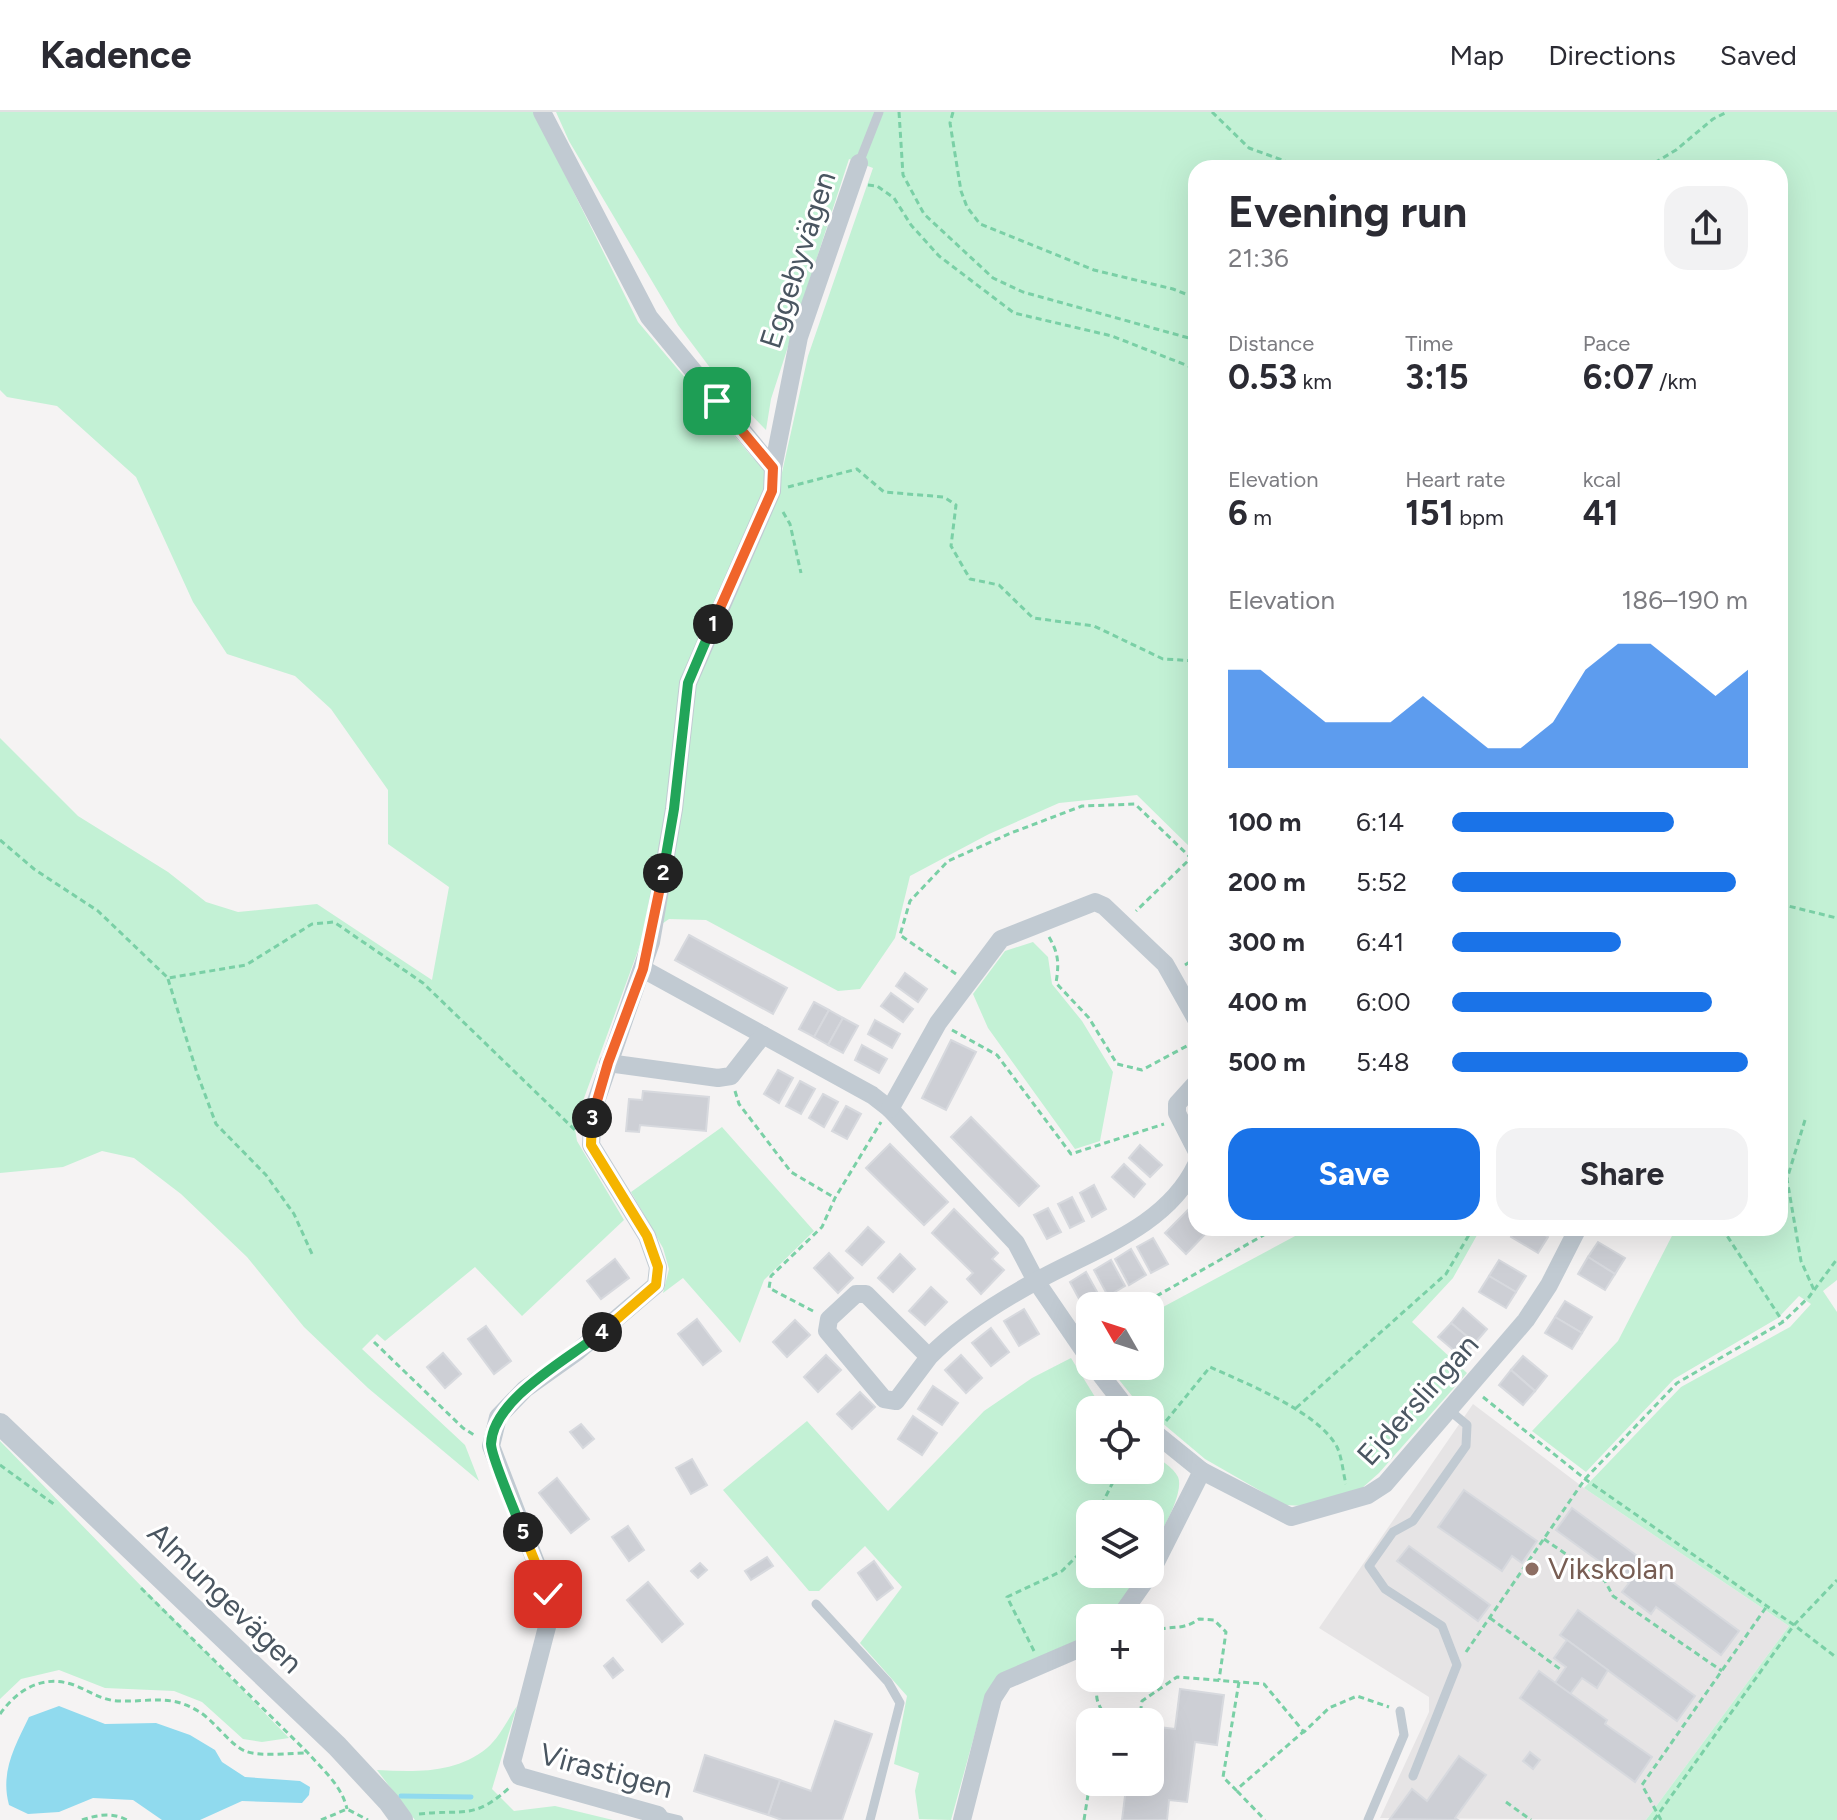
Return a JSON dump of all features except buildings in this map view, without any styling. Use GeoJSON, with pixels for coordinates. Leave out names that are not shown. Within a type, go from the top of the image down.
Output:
{"type":"FeatureCollection","features":[{"type":"Feature","properties":{"kind":"street"},"geometry":{"type":"LineString","coordinates":[[542,112],[649,317],[773,468]]}},
{"type":"Feature","properties":{"kind":"street","name":"Eggebyvägen"},"geometry":{"type":"LineString","coordinates":[[591,1145],[593,1110],[651,942],[674,809],[688,683],[772,491],[773,468],[799,337],[859,163]]}},
{"type":"Feature","properties":{"kind":"street"},"geometry":{"type":"LineString","coordinates":[[890,1109],[938,1023],[1001,939],[1095,902],[1104,906],[1165,964],[1188,1005]]}},
{"type":"Feature","properties":{"kind":"street"},"geometry":{"type":"LineString","coordinates":[[643,969],[872,1095],[890,1109],[1016,1243],[1036,1281],[1076,1340]]}},
{"type":"Feature","properties":{"kind":"street"},"geometry":{"type":"LineString","coordinates":[[608,1063],[718,1078],[731,1076],[763,1035]]}},
{"type":"Feature","properties":{"kind":"street"},"geometry":{"type":"LineString","coordinates":[[1188,1092],[1177,1104],[1179,1118],[1188,1135]]}},
{"type":"Feature","properties":{"kind":"street"},"geometry":{"type":"LineString","coordinates":[[519,1776],[512,1762],[548,1623],[548,1594],[491,1446],[498,1417],[525,1389],[577,1352],[656,1285],[658,1267],[647,1236],[591,1145]]}},
{"type":"Feature","properties":{"kind":"street"},"geometry":{"type":"LineString","coordinates":[[929,1357],[866,1294],[856,1294],[829,1319],[827,1331],[884,1399],[896,1401],[946,1339],[1036,1281],[1147,1223],[1188,1179]]}},
{"type":"Feature","properties":{"kind":"street","name":"Ejderslingan"},"geometry":{"type":"LineString","coordinates":[[1164,1440],[1202,1471],[1291,1517],[1368,1495],[1385,1484],[1526,1320],[1549,1285],[1574,1236]]}},
{"type":"Feature","properties":{"kind":"street"},"geometry":{"type":"LineString","coordinates":[[1105,1380],[1117,1396]]}},
{"type":"Feature","properties":{"kind":"street","name":"Almungevägen"},"geometry":{"type":"LineString","coordinates":[[0,1424],[337,1746],[402,1820]]}},
{"type":"Feature","properties":{"kind":"street"},"geometry":{"type":"LineString","coordinates":[[1164,1546],[1202,1471]]}},
{"type":"Feature","properties":{"kind":"street"},"geometry":{"type":"LineString","coordinates":[[962,1820],[993,1698],[1004,1681],[1076,1650]]}},
{"type":"Feature","properties":{"kind":"street","name":"Virastigen"},"geometry":{"type":"LineString","coordinates":[[519,1776],[660,1817]]}},
{"type":"Feature","properties":{"kind":"lane","name":"Eggebyvägen"},"geometry":{"type":"LineString","coordinates":[[859,163],[879,112]]}},
{"type":"Feature","properties":{"kind":"lane"},"geometry":{"type":"LineString","coordinates":[[1413,1776],[1457,1665],[1442,1626],[1385,1589],[1369,1566],[1393,1532],[1413,1521],[1466,1446],[1467,1425],[1449,1410]]}},
{"type":"Feature","properties":{"kind":"lane"},"geometry":{"type":"LineString","coordinates":[[816,1604],[888,1682],[900,1703],[870,1820]]}},
{"type":"Feature","properties":{"kind":"lane"},"geometry":{"type":"LineString","coordinates":[[1368,1820],[1404,1735],[1400,1711]]}},
{"type":"Feature","properties":{"kind":"lane","name":"Virastigen"},"geometry":{"type":"LineString","coordinates":[[660,1817],[679,1820]]}},
{"type":"Feature","properties":{"kind":"path"},"geometry":{"type":"LineString","coordinates":[[899,112],[903,175],[924,214],[993,278],[1023,292],[1188,338]]}},
{"type":"Feature","properties":{"kind":"path"},"geometry":{"type":"LineString","coordinates":[[953,112],[950,123],[961,191],[967,207],[980,224],[1094,270],[1188,295]]}},
{"type":"Feature","properties":{"kind":"path"},"geometry":{"type":"LineString","coordinates":[[1212,112],[1249,148],[1282,160]]}},
{"type":"Feature","properties":{"kind":"path"},"geometry":{"type":"LineString","coordinates":[[1659,160],[1727,112]]}},
{"type":"Feature","properties":{"kind":"path"},"geometry":{"type":"LineString","coordinates":[[852,184],[877,186],[894,198],[911,225],[939,256],[1014,313],[1112,336],[1188,366]]}},
{"type":"Feature","properties":{"kind":"path"},"geometry":{"type":"LineString","coordinates":[[801,573],[790,524],[772,491],[857,469],[884,492],[944,497],[956,505],[951,546],[970,579],[999,585],[1033,618],[1094,626],[1163,659],[1188,661]]}},
{"type":"Feature","properties":{"kind":"path"},"geometry":{"type":"LineString","coordinates":[[969,983],[900,935],[910,901],[948,861],[1082,806],[1135,804],[1188,855]]}},
{"type":"Feature","properties":{"kind":"path"},"geometry":{"type":"LineString","coordinates":[[0,840],[34,869],[98,911],[168,978],[216,1124],[266,1175],[294,1214],[312,1254]]}},
{"type":"Feature","properties":{"kind":"path"},"geometry":{"type":"LineString","coordinates":[[1124,924],[1188,861]]}},
{"type":"Feature","properties":{"kind":"path"},"geometry":{"type":"LineString","coordinates":[[1788,906],[1837,918]]}},
{"type":"Feature","properties":{"kind":"path"},"geometry":{"type":"LineString","coordinates":[[168,978],[246,965],[312,924],[334,922],[423,983],[591,1145]]}},
{"type":"Feature","properties":{"kind":"path"},"geometry":{"type":"LineString","coordinates":[[1041,924],[1057,951],[1060,963],[1056,983],[1089,1018],[1117,1064],[1142,1070],[1188,1045]]}},
{"type":"Feature","properties":{"kind":"path"},"geometry":{"type":"LineString","coordinates":[[938,1023],[997,1055],[1071,1154],[1179,1118]]}},
{"type":"Feature","properties":{"kind":"path"},"geometry":{"type":"LineString","coordinates":[[731,1076],[739,1104],[791,1172],[835,1198]]}},
{"type":"Feature","properties":{"kind":"path"},"geometry":{"type":"LineString","coordinates":[[829,1319],[769,1288],[771,1276],[822,1227],[835,1198],[890,1109]]}},
{"type":"Feature","properties":{"kind":"path"},"geometry":{"type":"LineString","coordinates":[[1788,1176],[1805,1120]]}},
{"type":"Feature","properties":{"kind":"path"},"geometry":{"type":"LineString","coordinates":[[1788,1185],[1801,1261],[1814,1290]]}},
{"type":"Feature","properties":{"kind":"path"},"geometry":{"type":"LineString","coordinates":[[1164,1292],[1262,1236]]}},
{"type":"Feature","properties":{"kind":"path"},"geometry":{"type":"LineString","coordinates":[[1296,1408],[1446,1274],[1468,1236]]}},
{"type":"Feature","properties":{"kind":"path"},"geometry":{"type":"LineString","coordinates":[[1726,1236],[1783,1322]]}},
{"type":"Feature","properties":{"kind":"path"},"geometry":{"type":"LineString","coordinates":[[1457,1665],[1585,1479],[1677,1383],[1783,1322],[1814,1290],[1837,1259]]}},
{"type":"Feature","properties":{"kind":"path"},"geometry":{"type":"LineString","coordinates":[[374,1342],[463,1428],[491,1446]]}},
{"type":"Feature","properties":{"kind":"path"},"geometry":{"type":"LineString","coordinates":[[1164,1422],[1210,1367],[1296,1408],[1337,1446],[1350,1500]]}},
{"type":"Feature","properties":{"kind":"path"},"geometry":{"type":"LineString","coordinates":[[1470,1386],[1585,1479],[1837,1658]]}},
{"type":"Feature","properties":{"kind":"path"},"geometry":{"type":"LineString","coordinates":[[0,1465],[64,1512]]}},
{"type":"Feature","properties":{"kind":"path"},"geometry":{"type":"LineString","coordinates":[[1544,1539],[1605,1581],[1613,1596],[1722,1671]]}},
{"type":"Feature","properties":{"kind":"path"},"geometry":{"type":"LineString","coordinates":[[1040,1664],[1007,1597],[1062,1571],[1076,1557]]}},
{"type":"Feature","properties":{"kind":"path"},"geometry":{"type":"LineString","coordinates":[[1656,1818],[1794,1625],[1837,1580]]}},
{"type":"Feature","properties":{"kind":"path"},"geometry":{"type":"LineString","coordinates":[[142,1589],[308,1753],[334,1781],[345,1798],[347,1809]]}},
{"type":"Feature","properties":{"kind":"path"},"geometry":{"type":"LineString","coordinates":[[1661,1820],[1656,1818],[1642,1785],[1767,1606]]}},
{"type":"Feature","properties":{"kind":"path"},"geometry":{"type":"LineString","coordinates":[[1490,1618],[1560,1669]]}},
{"type":"Feature","properties":{"kind":"path"},"geometry":{"type":"LineString","coordinates":[[1164,1628],[1182,1628],[1199,1619],[1214,1620],[1226,1632],[1219,1680]]}},
{"type":"Feature","properties":{"kind":"path"},"geometry":{"type":"LineString","coordinates":[[1141,1708],[1142,1701],[1177,1677],[1264,1684],[1304,1732]]}},
{"type":"Feature","properties":{"kind":"path"},"geometry":{"type":"LineString","coordinates":[[0,1714],[10,1700],[27,1687],[49,1681],[72,1685],[102,1699],[121,1702],[148,1698],[176,1702],[199,1711],[245,1751],[308,1753]]}},
{"type":"Feature","properties":{"kind":"path"},"geometry":{"type":"LineString","coordinates":[[1239,1682],[1223,1777],[1265,1820]]}},
{"type":"Feature","properties":{"kind":"path"},"geometry":{"type":"LineString","coordinates":[[1236,1790],[1329,1708],[1357,1696],[1400,1711]]}},
{"type":"Feature","properties":{"kind":"path"},"geometry":{"type":"LineString","coordinates":[[402,1820],[423,1813],[479,1815],[493,1807],[519,1776]]}},
{"type":"Feature","properties":{"kind":"path"},"geometry":{"type":"LineString","coordinates":[[1084,1820],[1088,1796]]}},
{"type":"Feature","properties":{"kind":"path"},"geometry":{"type":"LineString","coordinates":[[1506,1802],[1531,1820]]}},
{"type":"Feature","properties":{"kind":"path"},"geometry":{"type":"LineString","coordinates":[[321,1820],[347,1809]]}},
{"type":"Feature","properties":{"kind":"path"},"geometry":{"type":"LineString","coordinates":[[347,1809],[368,1820]]}},
{"type":"Feature","properties":{"kind":"path"},"geometry":{"type":"LineString","coordinates":[[82,1820],[97,1815],[118,1815],[127,1820]]}},
{"type":"Feature","properties":{"kind":"shaded area","name":"Vikskolan"},"geometry":{"type":"Polygon","coordinates":[[[1473,1404],[1584,1488],[1789,1626],[1646,1820],[1380,1818],[1429,1712],[1429,1697],[1319,1628],[1473,1404]]]}},
{"type":"Feature","properties":{"kind":"green space"},"geometry":{"type":"Polygon","coordinates":[[[0,112],[534,112],[638,322],[753,458],[781,477],[808,356],[873,168],[849,159],[771,399],[766,430],[726,389],[678,325],[569,141],[556,112],[1837,112],[1837,1280],[1823,1291],[1837,1312],[1837,1820],[1646,1820],[1789,1626],[1584,1488],[1681,1387],[1790,1327],[1811,1304],[1799,1296],[1778,1318],[1674,1379],[1586,1472],[1532,1431],[1618,1341],[1672,1236],[1788,1236],[1788,160],[1188,160],[1188,845],[1137,795],[1059,803],[989,834],[910,876],[895,938],[860,989],[838,991],[706,920],[669,919],[643,937],[580,1109],[573,1117],[577,1141],[624,1220],[522,1316],[475,1267],[385,1341],[377,1334],[362,1349],[465,1445],[479,1481],[368,1388],[304,1327],[247,1257],[181,1194],[134,1158],[102,1151],[63,1167],[0,1173],[0,738],[78,816],[168,872],[206,902],[238,912],[317,904],[432,980],[449,887],[388,844],[388,790],[331,709],[295,676],[227,654],[193,602],[136,477],[57,406],[7,397],[0,390],[0,112]]]}},
{"type":"Feature","properties":{"kind":"green space"},"geometry":{"type":"Polygon","coordinates":[[[1033,942],[1048,957],[1052,984],[1082,1021],[1113,1072],[1100,1141],[1075,1149],[988,1028],[973,994],[1005,951],[1033,942]]]}},
{"type":"Feature","properties":{"kind":"green space"},"geometry":{"type":"Polygon","coordinates":[[[722,1127],[814,1231],[764,1280],[740,1343],[683,1278],[663,1293],[669,1269],[663,1248],[631,1192],[722,1127]]]}},
{"type":"Feature","properties":{"kind":"green space"},"geometry":{"type":"Polygon","coordinates":[[[1295,1236],[1477,1236],[1453,1278],[1412,1322],[1467,1373],[1379,1473],[1361,1489],[1305,1506],[1285,1505],[1205,1459],[1164,1425],[1164,1396],[1132,1396],[1119,1380],[1164,1380],[1164,1306],[1295,1236]]]}},
{"type":"Feature","properties":{"kind":"green space"},"geometry":{"type":"Polygon","coordinates":[[[1071,1358],[1076,1366],[1076,1380],[1085,1380],[1094,1396],[1076,1396],[1076,1484],[1164,1484],[1164,1463],[1178,1477],[1178,1494],[1164,1526],[1164,1500],[1076,1500],[1076,1588],[1132,1588],[1119,1604],[1076,1604],[1076,1644],[986,1693],[951,1820],[919,1819],[915,1791],[919,1773],[894,1764],[907,1696],[860,1643],[902,1587],[865,1546],[819,1591],[809,1591],[723,1490],[807,1421],[888,1511],[984,1411],[1032,1378],[1071,1358]]]}},
{"type":"Feature","properties":{"kind":"green space"},"geometry":{"type":"Polygon","coordinates":[[[0,1441],[289,1738],[262,1742],[243,1739],[202,1702],[174,1691],[105,1688],[59,1670],[21,1679],[0,1699],[0,1441]]]}},
{"type":"Feature","properties":{"kind":"green space"},"geometry":{"type":"Polygon","coordinates":[[[517,1706],[492,1789],[514,1811],[555,1806],[613,1820],[415,1820],[377,1770],[434,1770],[462,1763],[491,1744],[517,1706]]]}},
{"type":"Feature","properties":{"kind":"water"},"geometry":{"type":"Polygon","coordinates":[[[59,1706],[105,1724],[156,1723],[190,1735],[215,1750],[222,1762],[245,1777],[300,1781],[310,1787],[309,1795],[302,1803],[242,1801],[200,1820],[162,1820],[133,1800],[93,1798],[59,1812],[28,1814],[9,1805],[6,1781],[10,1760],[29,1717],[59,1706]]]}},
{"type":"Feature","properties":{"kind":"waterway"},"geometry":{"type":"LineString","coordinates":[[401,1796],[471,1797]]}},
{"type":"Feature","properties":{"kind":"place","name":"Vikskolan"},"geometry":{"type":"Point","coordinates":[1532,1569]}},
{"type":"Feature","properties":{"kind":"route"},"geometry":{"type":"LineString","coordinates":[[548,1594],[491,1446],[498,1417],[525,1389],[577,1352],[656,1285],[658,1267],[647,1236],[591,1145],[593,1110],[651,942],[674,809],[688,683],[772,491],[773,468],[717,401]]}}]}
